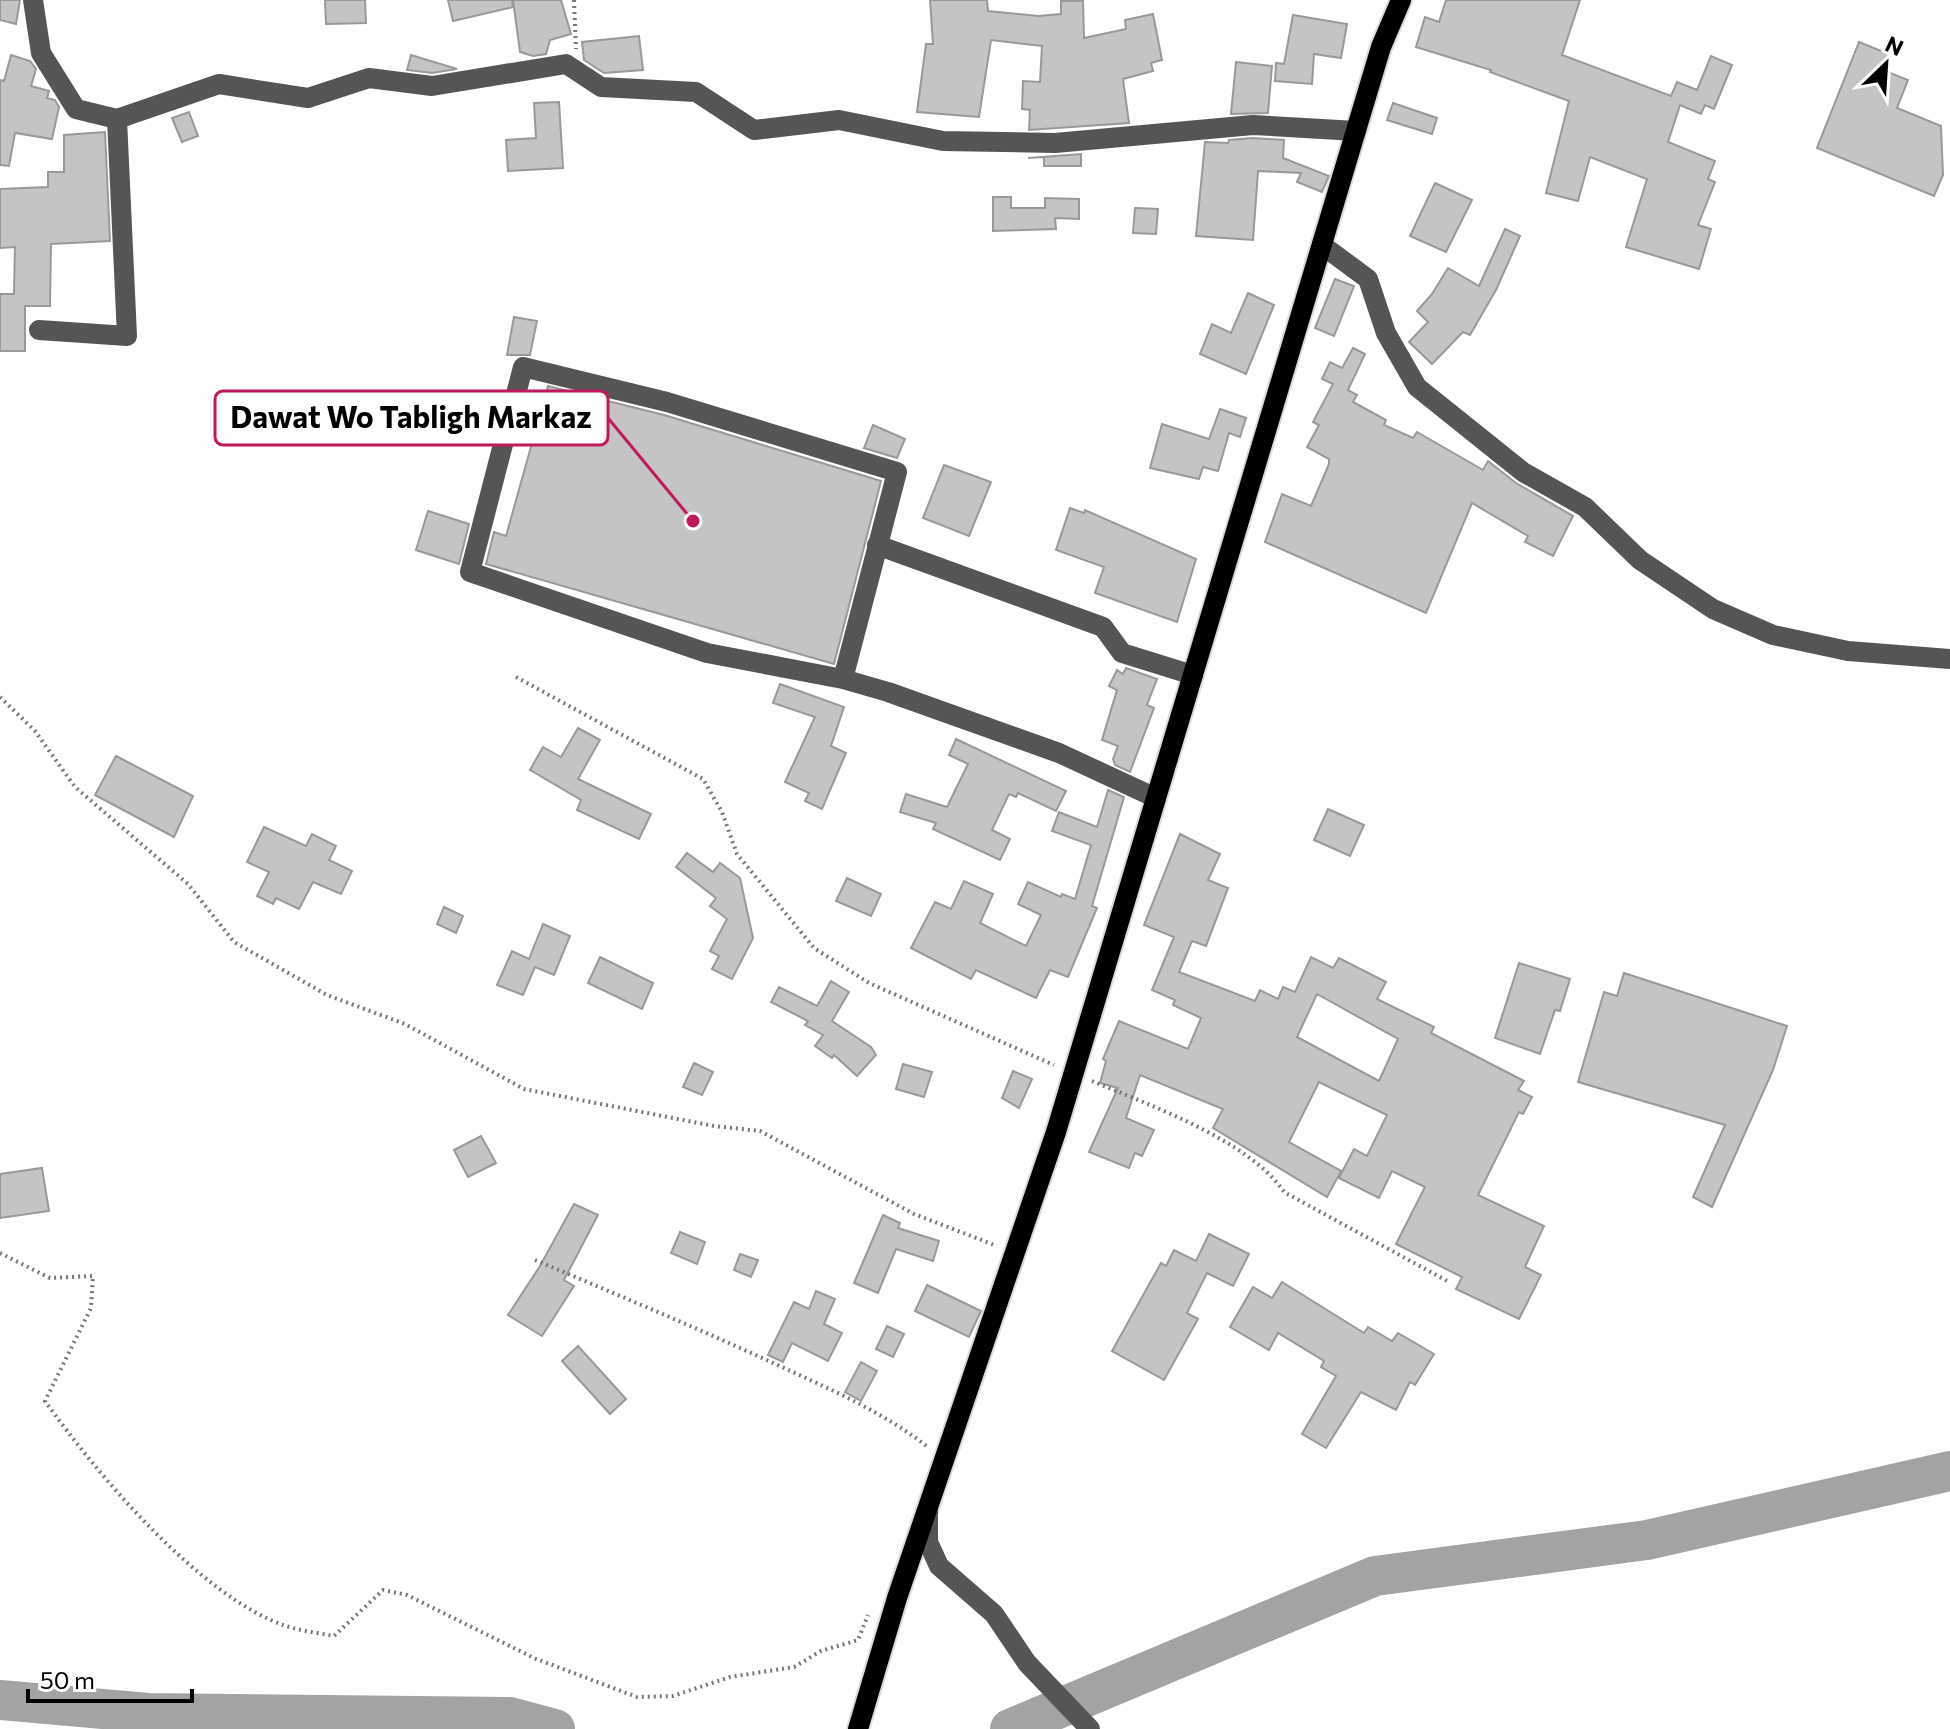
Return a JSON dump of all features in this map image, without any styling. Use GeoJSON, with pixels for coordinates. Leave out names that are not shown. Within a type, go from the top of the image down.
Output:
{"type":"FeatureCollection","features":[{"type":"Feature","properties":{"kind":"main road"},"geometry":{"type":"LineString","coordinates":[[858,1729],[897,1598],[1073,1074],[1381,47],[1401,0]]}},
{"type":"Feature","properties":{"kind":"street"},"geometry":{"type":"LineString","coordinates":[[33,0],[41,53],[76,109],[117,119],[219,84],[308,98],[369,78],[432,86],[566,64],[601,87],[696,92],[754,130],[839,120],[943,141],[1055,143],[1253,125],[1356,131]]}},
{"type":"Feature","properties":{"kind":"street"},"geometry":{"type":"LineString","coordinates":[[39,330],[127,336],[117,119]]}},
{"type":"Feature","properties":{"kind":"street"},"geometry":{"type":"LineString","coordinates":[[1322,245],[1368,279],[1386,333],[1417,387],[1523,472],[1585,507],[1652,569],[1713,609],[1773,635],[1848,651],[1950,659]]}},
{"type":"Feature","properties":{"kind":"street"},"geometry":{"type":"LineString","coordinates":[[843,679],[897,472],[667,402],[523,367],[470,572],[707,653],[843,679],[1059,753],[1156,798]]}},
{"type":"Feature","properties":{"kind":"street"},"geometry":{"type":"LineString","coordinates":[[877,545],[1103,627],[1122,653],[1193,675]]}},
{"type":"Feature","properties":{"kind":"street"},"geometry":{"type":"LineString","coordinates":[[928,1509],[928,1542],[939,1566],[994,1614],[1027,1663],[1090,1729]]}},
{"type":"Feature","properties":{"kind":"path"},"geometry":{"type":"LineString","coordinates":[[574,0],[577,71]]}},
{"type":"Feature","properties":{"kind":"path"},"geometry":{"type":"LineString","coordinates":[[516,677],[703,779],[722,812],[737,854],[814,948],[869,983],[1194,1124],[1271,1173],[1284,1192],[1449,1282]]}},
{"type":"Feature","properties":{"kind":"path"},"geometry":{"type":"LineString","coordinates":[[0,697],[35,731],[75,787],[188,884],[234,942],[327,995],[405,1024],[524,1089],[714,1126],[760,1131],[914,1214],[1015,1253]]}},
{"type":"Feature","properties":{"kind":"path"},"geometry":{"type":"LineString","coordinates":[[0,1253],[50,1278],[93,1276],[91,1308],[45,1401],[78,1447],[128,1504],[185,1559],[216,1588],[284,1625],[334,1636],[383,1590],[407,1595],[534,1658],[637,1697],[673,1696],[730,1677],[794,1667],[821,1651],[858,1640],[869,1614]]}},
{"type":"Feature","properties":{"kind":"path"},"geometry":{"type":"LineString","coordinates":[[535,1260],[700,1329],[832,1390],[901,1425],[944,1460]]}},
{"type":"Feature","properties":{"kind":"building"},"geometry":{"type":"Polygon","coordinates":[[[0,0],[20,0],[16,24],[0,20],[0,0]]]}},
{"type":"Feature","properties":{"kind":"building"},"geometry":{"type":"Polygon","coordinates":[[[325,0],[365,0],[366,23],[326,24],[325,0]]]}},
{"type":"Feature","properties":{"kind":"building"},"geometry":{"type":"Polygon","coordinates":[[[448,0],[512,0],[513,7],[453,21],[448,0]]]}},
{"type":"Feature","properties":{"kind":"building"},"geometry":{"type":"Polygon","coordinates":[[[513,0],[561,0],[571,34],[550,40],[546,54],[533,56],[520,52],[513,0]]]}},
{"type":"Feature","properties":{"kind":"building"},"geometry":{"type":"Polygon","coordinates":[[[930,0],[987,0],[988,11],[1038,16],[1061,14],[1061,1],[1083,1],[1084,38],[1126,29],[1125,20],[1153,14],[1162,60],[1151,63],[1153,71],[1123,79],[1129,123],[1029,130],[1030,110],[1022,109],[1023,81],[1040,82],[1042,46],[991,40],[979,117],[917,112],[926,44],[933,44],[930,0]]]}},
{"type":"Feature","properties":{"kind":"building"},"geometry":{"type":"Polygon","coordinates":[[[1446,0],[1580,0],[1562,55],[1671,96],[1677,82],[1697,90],[1711,56],[1732,65],[1714,109],[1705,105],[1701,114],[1680,105],[1668,142],[1715,161],[1708,179],[1715,182],[1698,225],[1711,229],[1699,269],[1626,247],[1647,179],[1590,157],[1578,201],[1546,193],[1569,101],[1491,70],[1416,47],[1425,17],[1439,22],[1446,0]]]}},
{"type":"Feature","properties":{"kind":"building"},"geometry":{"type":"Polygon","coordinates":[[[1293,15],[1347,24],[1341,58],[1314,54],[1312,84],[1275,81],[1276,63],[1284,64],[1293,15]]]}},
{"type":"Feature","properties":{"kind":"building"},"geometry":{"type":"Polygon","coordinates":[[[639,36],[643,70],[604,73],[584,60],[582,42],[639,36]]]}},
{"type":"Feature","properties":{"kind":"building"},"geometry":{"type":"Polygon","coordinates":[[[1859,42],[1891,55],[1885,71],[1908,80],[1897,108],[1941,126],[1943,175],[1934,196],[1817,148],[1859,42]]]}},
{"type":"Feature","properties":{"kind":"building"},"geometry":{"type":"Polygon","coordinates":[[[11,55],[30,61],[36,69],[31,86],[49,91],[47,98],[55,100],[59,107],[52,139],[15,133],[9,166],[0,165],[0,80],[4,81],[11,55]]]}},
{"type":"Feature","properties":{"kind":"building"},"geometry":{"type":"Polygon","coordinates":[[[411,55],[457,69],[432,73],[407,70],[411,55]]]}},
{"type":"Feature","properties":{"kind":"building"},"geometry":{"type":"Polygon","coordinates":[[[1236,62],[1272,66],[1268,113],[1231,114],[1236,62]]]}},
{"type":"Feature","properties":{"kind":"building"},"geometry":{"type":"Polygon","coordinates":[[[559,102],[563,168],[508,171],[506,140],[536,138],[534,103],[559,102]]]}},
{"type":"Feature","properties":{"kind":"building"},"geometry":{"type":"Polygon","coordinates":[[[1393,103],[1437,118],[1432,134],[1387,120],[1393,103]]]}},
{"type":"Feature","properties":{"kind":"building"},"geometry":{"type":"Polygon","coordinates":[[[189,112],[198,136],[182,142],[172,118],[189,112]]]}},
{"type":"Feature","properties":{"kind":"building"},"geometry":{"type":"Polygon","coordinates":[[[105,132],[110,241],[51,244],[50,306],[25,306],[25,351],[0,351],[0,294],[14,294],[15,247],[0,248],[0,189],[48,187],[48,172],[64,172],[64,135],[105,132]]]}},
{"type":"Feature","properties":{"kind":"building"},"geometry":{"type":"Polygon","coordinates":[[[1229,140],[1284,140],[1283,158],[1329,176],[1322,192],[1297,182],[1301,173],[1258,171],[1253,240],[1196,236],[1205,142],[1228,143],[1229,140]]]}},
{"type":"Feature","properties":{"kind":"building"},"geometry":{"type":"Polygon","coordinates":[[[1081,154],[1081,166],[1044,166],[1044,157],[1028,158],[1081,154]]]}},
{"type":"Feature","properties":{"kind":"building"},"geometry":{"type":"Polygon","coordinates":[[[1435,183],[1472,200],[1446,252],[1410,236],[1435,183]]]}},
{"type":"Feature","properties":{"kind":"building"},"geometry":{"type":"Polygon","coordinates":[[[993,197],[1011,197],[1011,208],[1045,208],[1045,198],[1079,199],[1079,219],[1055,218],[1056,229],[993,231],[993,197]]]}},
{"type":"Feature","properties":{"kind":"building"},"geometry":{"type":"Polygon","coordinates":[[[1135,208],[1158,209],[1156,234],[1133,233],[1135,208]]]}},
{"type":"Feature","properties":{"kind":"building"},"geometry":{"type":"Polygon","coordinates":[[[1505,229],[1520,236],[1496,290],[1470,335],[1463,332],[1432,364],[1409,342],[1428,322],[1417,311],[1448,268],[1479,286],[1505,229]]]}},
{"type":"Feature","properties":{"kind":"building"},"geometry":{"type":"Polygon","coordinates":[[[1335,279],[1354,286],[1334,336],[1315,328],[1335,279]]]}},
{"type":"Feature","properties":{"kind":"building"},"geometry":{"type":"Polygon","coordinates":[[[1248,293],[1274,305],[1246,374],[1200,354],[1212,324],[1231,333],[1248,293]]]}},
{"type":"Feature","properties":{"kind":"building"},"geometry":{"type":"Polygon","coordinates":[[[514,317],[537,321],[530,355],[507,355],[514,317]]]}},
{"type":"Feature","properties":{"kind":"building"},"geometry":{"type":"Polygon","coordinates":[[[1353,348],[1365,354],[1348,390],[1357,395],[1353,402],[1386,420],[1384,425],[1413,438],[1417,432],[1483,470],[1488,461],[1516,483],[1573,516],[1553,556],[1525,542],[1528,536],[1472,503],[1426,613],[1265,542],[1282,494],[1311,506],[1329,464],[1329,459],[1307,447],[1319,425],[1313,422],[1333,384],[1322,379],[1330,362],[1342,368],[1353,348]]]}},
{"type":"Feature","properties":{"kind":"building"},"geometry":{"type":"Polygon","coordinates":[[[548,386],[664,415],[881,481],[834,664],[486,564],[494,532],[506,536],[548,386]]]}},
{"type":"Feature","properties":{"kind":"building"},"geometry":{"type":"Polygon","coordinates":[[[1220,409],[1246,418],[1240,437],[1229,433],[1218,471],[1203,467],[1199,479],[1150,468],[1162,424],[1209,439],[1220,409]]]}},
{"type":"Feature","properties":{"kind":"building"},"geometry":{"type":"Polygon","coordinates":[[[873,425],[905,439],[897,458],[864,448],[873,425]]]}},
{"type":"Feature","properties":{"kind":"building"},"geometry":{"type":"Polygon","coordinates":[[[944,465],[991,482],[969,536],[923,518],[944,465]]]}},
{"type":"Feature","properties":{"kind":"building"},"geometry":{"type":"Polygon","coordinates":[[[1070,508],[1084,513],[1085,510],[1196,559],[1177,622],[1095,593],[1104,567],[1056,550],[1070,508]]]}},
{"type":"Feature","properties":{"kind":"building"},"geometry":{"type":"Polygon","coordinates":[[[428,511],[469,524],[459,564],[416,550],[428,511]]]}},
{"type":"Feature","properties":{"kind":"building"},"geometry":{"type":"Polygon","coordinates":[[[1126,668],[1157,679],[1147,705],[1154,708],[1130,772],[1115,765],[1113,759],[1118,746],[1102,740],[1117,690],[1109,686],[1117,670],[1123,674],[1126,668]]]}},
{"type":"Feature","properties":{"kind":"building"},"geometry":{"type":"Polygon","coordinates":[[[780,684],[844,707],[831,746],[846,753],[822,809],[805,801],[809,793],[785,782],[815,717],[773,703],[780,684]]]}},
{"type":"Feature","properties":{"kind":"building"},"geometry":{"type":"Polygon","coordinates":[[[578,728],[600,740],[578,779],[651,814],[639,839],[577,810],[581,800],[530,770],[543,747],[561,757],[578,728]]]}},
{"type":"Feature","properties":{"kind":"building"},"geometry":{"type":"Polygon","coordinates":[[[956,739],[1066,791],[1056,811],[1018,793],[1016,797],[1009,794],[992,830],[1010,839],[1000,860],[933,829],[936,823],[900,812],[906,794],[947,807],[968,764],[949,755],[956,739]]]}},
{"type":"Feature","properties":{"kind":"building"},"geometry":{"type":"Polygon","coordinates":[[[116,756],[193,796],[174,837],[95,795],[116,756]]]}},
{"type":"Feature","properties":{"kind":"building"},"geometry":{"type":"Polygon","coordinates":[[[1108,790],[1124,797],[1092,906],[1097,908],[1068,977],[1050,970],[1036,998],[976,970],[971,979],[911,948],[935,902],[951,909],[964,881],[993,894],[980,923],[1026,946],[1041,915],[1018,904],[1028,882],[1061,897],[1062,894],[1075,899],[1091,845],[1052,831],[1059,812],[1097,827],[1108,790]]]}},
{"type":"Feature","properties":{"kind":"building"},"geometry":{"type":"Polygon","coordinates":[[[1328,809],[1364,825],[1350,856],[1314,840],[1328,809]]]}},
{"type":"Feature","properties":{"kind":"building"},"geometry":{"type":"Polygon","coordinates":[[[264,827],[306,846],[312,834],[336,846],[329,860],[352,871],[341,894],[313,882],[299,909],[276,898],[273,904],[257,896],[269,872],[247,862],[264,827]]]}},
{"type":"Feature","properties":{"kind":"building"},"geometry":{"type":"Polygon","coordinates":[[[1180,834],[1220,854],[1208,880],[1228,888],[1206,946],[1192,941],[1179,972],[1255,1001],[1260,990],[1278,999],[1283,987],[1295,992],[1311,957],[1333,968],[1339,958],[1386,982],[1377,999],[1434,1027],[1431,1033],[1524,1081],[1518,1090],[1532,1097],[1523,1114],[1519,1112],[1478,1195],[1544,1226],[1525,1267],[1541,1275],[1519,1319],[1456,1289],[1462,1277],[1396,1244],[1425,1187],[1392,1171],[1379,1198],[1339,1178],[1354,1149],[1367,1156],[1387,1115],[1319,1082],[1289,1142],[1341,1171],[1327,1197],[1213,1128],[1223,1109],[1140,1075],[1126,1118],[1154,1130],[1142,1156],[1135,1153],[1129,1168],[1089,1152],[1118,1088],[1100,1083],[1106,1061],[1103,1059],[1119,1021],[1188,1049],[1201,1018],[1173,1005],[1175,1000],[1152,990],[1174,937],[1144,925],[1180,834]],[[1317,994],[1297,1037],[1379,1081],[1398,1039],[1317,994]]]}},
{"type":"Feature","properties":{"kind":"building"},"geometry":{"type":"Polygon","coordinates":[[[687,853],[713,872],[720,863],[740,878],[753,938],[732,979],[712,969],[719,956],[710,951],[727,919],[710,906],[716,898],[676,867],[687,853]]]}},
{"type":"Feature","properties":{"kind":"building"},"geometry":{"type":"Polygon","coordinates":[[[847,878],[881,894],[871,916],[836,901],[847,878]]]}},
{"type":"Feature","properties":{"kind":"building"},"geometry":{"type":"Polygon","coordinates":[[[444,907],[463,916],[456,933],[437,924],[444,907]]]}},
{"type":"Feature","properties":{"kind":"building"},"geometry":{"type":"Polygon","coordinates":[[[543,924],[570,936],[554,975],[535,967],[523,995],[497,985],[512,951],[529,959],[543,924]]]}},
{"type":"Feature","properties":{"kind":"building"},"geometry":{"type":"Polygon","coordinates":[[[600,957],[653,983],[642,1009],[588,983],[600,957]]]}},
{"type":"Feature","properties":{"kind":"building"},"geometry":{"type":"Polygon","coordinates":[[[1519,963],[1570,979],[1560,1011],[1555,1010],[1540,1054],[1495,1038],[1519,963]]]}},
{"type":"Feature","properties":{"kind":"building"},"geometry":{"type":"Polygon","coordinates":[[[1624,973],[1787,1026],[1773,1070],[1712,1207],[1693,1197],[1725,1125],[1578,1082],[1604,992],[1617,996],[1624,973]]]}},
{"type":"Feature","properties":{"kind":"building"},"geometry":{"type":"Polygon","coordinates":[[[831,981],[849,992],[832,1021],[871,1047],[876,1055],[857,1076],[834,1055],[832,1058],[815,1046],[823,1035],[805,1025],[808,1021],[771,1002],[779,987],[817,1006],[831,981]]]}},
{"type":"Feature","properties":{"kind":"building"},"geometry":{"type":"Polygon","coordinates":[[[694,1063],[713,1072],[702,1095],[683,1087],[694,1063]]]}},
{"type":"Feature","properties":{"kind":"building"},"geometry":{"type":"Polygon","coordinates":[[[903,1064],[932,1072],[924,1097],[896,1089],[903,1064]]]}},
{"type":"Feature","properties":{"kind":"building"},"geometry":{"type":"Polygon","coordinates":[[[1013,1071],[1032,1079],[1019,1108],[1002,1098],[1013,1071]]]}},
{"type":"Feature","properties":{"kind":"building"},"geometry":{"type":"Polygon","coordinates":[[[481,1136],[496,1163],[468,1177],[454,1150],[481,1136]]]}},
{"type":"Feature","properties":{"kind":"building"},"geometry":{"type":"Polygon","coordinates":[[[42,1168],[49,1211],[0,1218],[0,1174],[42,1168]]]}},
{"type":"Feature","properties":{"kind":"building"},"geometry":{"type":"Polygon","coordinates":[[[574,1204],[598,1215],[564,1280],[574,1286],[542,1336],[508,1315],[540,1266],[574,1204]]]}},
{"type":"Feature","properties":{"kind":"building"},"geometry":{"type":"Polygon","coordinates":[[[883,1215],[900,1223],[898,1228],[939,1241],[933,1261],[896,1249],[878,1293],[854,1283],[883,1215]]]}},
{"type":"Feature","properties":{"kind":"building"},"geometry":{"type":"Polygon","coordinates":[[[680,1232],[705,1242],[697,1264],[671,1253],[680,1232]]]}},
{"type":"Feature","properties":{"kind":"building"},"geometry":{"type":"Polygon","coordinates":[[[1209,1234],[1249,1254],[1233,1286],[1207,1273],[1187,1313],[1198,1319],[1164,1380],[1112,1351],[1161,1263],[1166,1266],[1174,1250],[1196,1261],[1209,1234]]]}},
{"type":"Feature","properties":{"kind":"building"},"geometry":{"type":"Polygon","coordinates":[[[740,1254],[758,1260],[751,1277],[734,1270],[740,1254]]]}},
{"type":"Feature","properties":{"kind":"building"},"geometry":{"type":"Polygon","coordinates":[[[1282,1282],[1364,1333],[1368,1327],[1392,1341],[1398,1333],[1434,1354],[1415,1385],[1410,1382],[1396,1410],[1361,1392],[1326,1448],[1302,1434],[1336,1376],[1321,1367],[1324,1361],[1278,1333],[1269,1350],[1230,1327],[1253,1287],[1272,1298],[1282,1282]]]}},
{"type":"Feature","properties":{"kind":"building"},"geometry":{"type":"Polygon","coordinates":[[[927,1285],[981,1311],[969,1337],[915,1311],[927,1285]]]}},
{"type":"Feature","properties":{"kind":"building"},"geometry":{"type":"Polygon","coordinates":[[[816,1291],[835,1299],[824,1324],[842,1333],[828,1361],[792,1343],[783,1362],[768,1355],[794,1302],[809,1309],[816,1291]]]}},
{"type":"Feature","properties":{"kind":"building"},"geometry":{"type":"Polygon","coordinates":[[[887,1326],[904,1334],[893,1357],[876,1349],[887,1326]]]}},
{"type":"Feature","properties":{"kind":"building"},"geometry":{"type":"Polygon","coordinates":[[[578,1346],[626,1399],[610,1414],[562,1361],[578,1346]]]}},
{"type":"Feature","properties":{"kind":"building"},"geometry":{"type":"Polygon","coordinates":[[[861,1362],[877,1371],[861,1401],[845,1392],[861,1362]]]}},
{"type":"Feature","properties":{"kind":"waterway"},"geometry":{"type":"LineString","coordinates":[[1010,1729],[1375,1576],[1647,1540],[1950,1471]]}},
{"type":"Feature","properties":{"kind":"waterway"},"geometry":{"type":"LineString","coordinates":[[0,1700],[148,1713],[510,1717],[555,1729]]}},
{"type":"Feature","properties":{"kind":"place","name":"Dawat Wo Tabligh Markaz"},"geometry":{"type":"Point","coordinates":[693,521]}}]}
